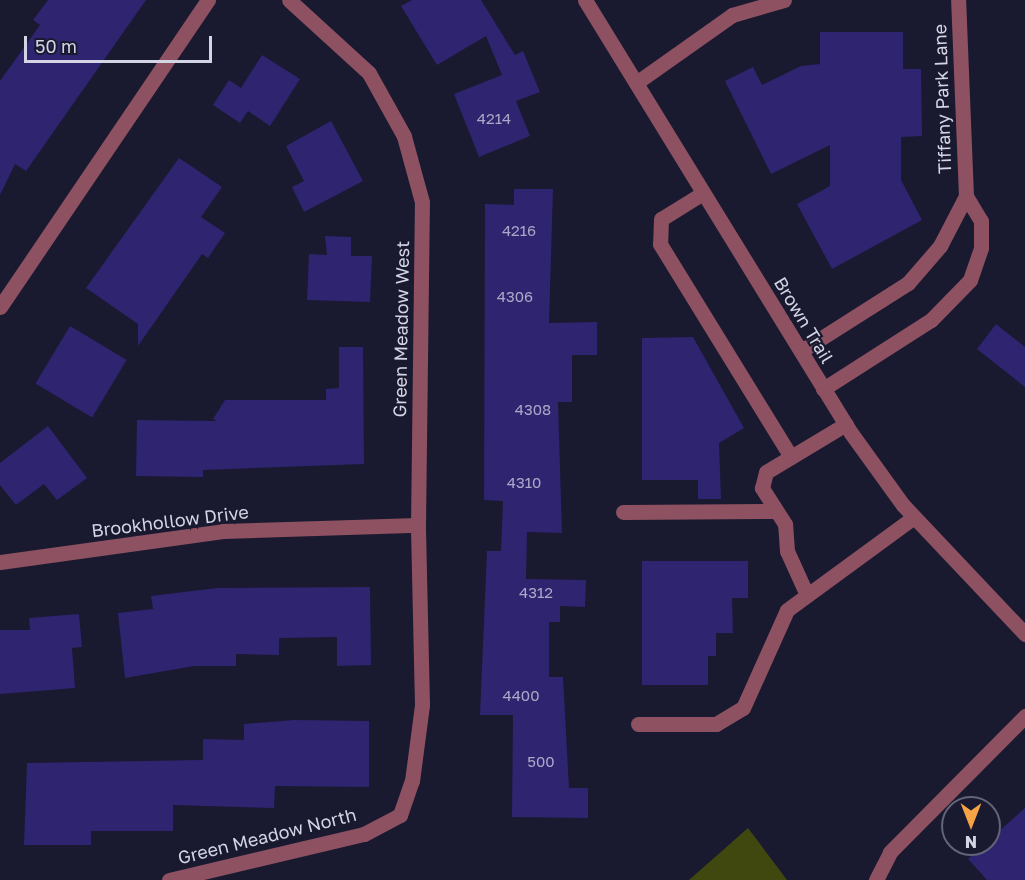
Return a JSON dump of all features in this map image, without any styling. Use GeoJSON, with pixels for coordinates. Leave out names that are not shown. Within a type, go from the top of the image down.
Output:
{"type":"FeatureCollection","features":[{"type":"Feature","properties":{"kind":"street"},"geometry":{"type":"LineString","coordinates":[[0,307],[208,0]]}},
{"type":"Feature","properties":{"kind":"street","name":"Green Meadow West"},"geometry":{"type":"LineString","coordinates":[[289,0],[369,73],[404,136],[422,202],[418,525],[422,705]]}},
{"type":"Feature","properties":{"kind":"street","name":"Brown Trail"},"geometry":{"type":"LineString","coordinates":[[585,0],[846,424],[914,517],[1025,634]]}},
{"type":"Feature","properties":{"kind":"street"},"geometry":{"type":"LineString","coordinates":[[636,83],[732,15],[784,0]]}},
{"type":"Feature","properties":{"kind":"street","name":"Tiffany Park Lane"},"geometry":{"type":"LineString","coordinates":[[823,389],[931,320],[970,280],[981,248],[981,221],[966,196],[958,0]]}},
{"type":"Feature","properties":{"kind":"street"},"geometry":{"type":"LineString","coordinates":[[703,193],[661,219],[660,244],[791,457]]}},
{"type":"Feature","properties":{"kind":"street","name":"Tiffany Park Lane"},"geometry":{"type":"LineString","coordinates":[[801,351],[908,283],[940,246],[966,196]]}},
{"type":"Feature","properties":{"kind":"street"},"geometry":{"type":"LineString","coordinates":[[807,595],[787,551],[785,524],[762,488],[766,472],[846,424]]}},
{"type":"Feature","properties":{"kind":"street"},"geometry":{"type":"LineString","coordinates":[[623,512],[775,511]]}},
{"type":"Feature","properties":{"kind":"street"},"geometry":{"type":"LineString","coordinates":[[638,724],[716,724],[743,708],[787,610],[914,517]]}},
{"type":"Feature","properties":{"kind":"street","name":"Brookhollow Drive"},"geometry":{"type":"LineString","coordinates":[[0,562],[223,531],[418,525]]}},
{"type":"Feature","properties":{"kind":"street","name":"Green Meadow North"},"geometry":{"type":"LineString","coordinates":[[169,880],[364,834],[400,815],[412,781],[422,705]]}},
{"type":"Feature","properties":{"kind":"street"},"geometry":{"type":"LineString","coordinates":[[876,880],[890,852],[1025,716]]}},
{"type":"Feature","properties":{"kind":"green space"},"geometry":{"type":"Polygon","coordinates":[[[748,828],[787,880],[689,880],[748,828]]]}},
{"type":"Feature","properties":{"kind":"building"},"geometry":{"type":"Polygon","coordinates":[[[48,0],[146,0],[26,171],[15,164],[0,195],[0,81],[40,25],[33,20],[48,0]]]}},
{"type":"Feature","properties":{"kind":"building"},"geometry":{"type":"Polygon","coordinates":[[[412,0],[481,0],[515,55],[523,51],[540,92],[516,101],[530,136],[479,157],[454,94],[502,75],[486,36],[437,65],[401,6],[412,0]]]}},
{"type":"Feature","properties":{"kind":"building"},"geometry":{"type":"Polygon","coordinates":[[[820,32],[903,32],[903,69],[921,69],[922,136],[901,137],[901,180],[922,220],[832,269],[797,204],[830,186],[830,145],[771,174],[725,81],[753,67],[762,85],[801,66],[820,64],[820,32]]]}},
{"type":"Feature","properties":{"kind":"building"},"geometry":{"type":"Polygon","coordinates":[[[262,55],[300,79],[270,126],[248,111],[240,123],[213,105],[229,80],[241,88],[262,55]]]}},
{"type":"Feature","properties":{"kind":"building"},"geometry":{"type":"Polygon","coordinates":[[[331,121],[363,181],[304,212],[292,187],[304,181],[286,146],[331,121]]]}},
{"type":"Feature","properties":{"kind":"building"},"geometry":{"type":"Polygon","coordinates":[[[179,158],[222,187],[201,217],[225,233],[208,258],[202,254],[138,346],[138,324],[86,288],[179,158]]]}},
{"type":"Feature","properties":{"kind":"building"},"geometry":{"type":"Polygon","coordinates":[[[514,189],[553,189],[549,323],[597,322],[597,355],[572,355],[572,402],[558,402],[562,533],[527,532],[526,579],[586,580],[585,607],[560,606],[560,622],[549,622],[549,677],[563,677],[569,788],[588,788],[588,818],[512,817],[513,715],[480,715],[487,551],[501,551],[503,501],[484,500],[485,204],[514,205],[514,189]]]}},
{"type":"Feature","properties":{"kind":"building"},"geometry":{"type":"Polygon","coordinates":[[[325,236],[351,237],[351,256],[372,256],[370,302],[307,300],[309,254],[327,255],[325,236]]]}},
{"type":"Feature","properties":{"kind":"building"},"geometry":{"type":"Polygon","coordinates":[[[996,324],[1025,347],[1025,387],[977,349],[996,324]]]}},
{"type":"Feature","properties":{"kind":"building"},"geometry":{"type":"Polygon","coordinates":[[[70,326],[127,360],[92,417],[35,383],[70,326]]]}},
{"type":"Feature","properties":{"kind":"building"},"geometry":{"type":"Polygon","coordinates":[[[693,337],[744,428],[719,443],[721,499],[698,499],[698,480],[642,480],[642,338],[693,337]]]}},
{"type":"Feature","properties":{"kind":"building"},"geometry":{"type":"Polygon","coordinates":[[[339,347],[363,347],[364,464],[203,470],[203,477],[136,476],[137,420],[217,421],[213,419],[225,400],[326,400],[326,389],[339,388],[339,347]]]}},
{"type":"Feature","properties":{"kind":"building"},"geometry":{"type":"Polygon","coordinates":[[[48,426],[87,478],[57,500],[44,484],[16,505],[0,485],[0,463],[48,426]]]}},
{"type":"Feature","properties":{"kind":"building"},"geometry":{"type":"Polygon","coordinates":[[[642,561],[748,561],[748,598],[732,598],[733,633],[716,633],[716,656],[708,656],[708,685],[642,685],[642,561]]]}},
{"type":"Feature","properties":{"kind":"building"},"geometry":{"type":"Polygon","coordinates":[[[370,587],[371,665],[337,666],[337,637],[279,638],[279,655],[236,654],[236,666],[194,666],[125,678],[118,613],[153,609],[151,596],[217,588],[370,587]]]}},
{"type":"Feature","properties":{"kind":"building"},"geometry":{"type":"Polygon","coordinates":[[[79,614],[82,647],[72,648],[75,688],[0,694],[0,630],[30,630],[29,618],[79,614]]]}},
{"type":"Feature","properties":{"kind":"building"},"geometry":{"type":"Polygon","coordinates":[[[295,720],[369,721],[369,787],[275,786],[274,808],[173,805],[173,831],[91,831],[91,845],[24,845],[27,763],[203,760],[203,739],[244,740],[244,724],[295,720]]]}},
{"type":"Feature","properties":{"kind":"building"},"geometry":{"type":"Polygon","coordinates":[[[1025,808],[1025,880],[987,880],[968,859],[971,856],[1001,856],[1001,829],[1025,808]]]}}]}
